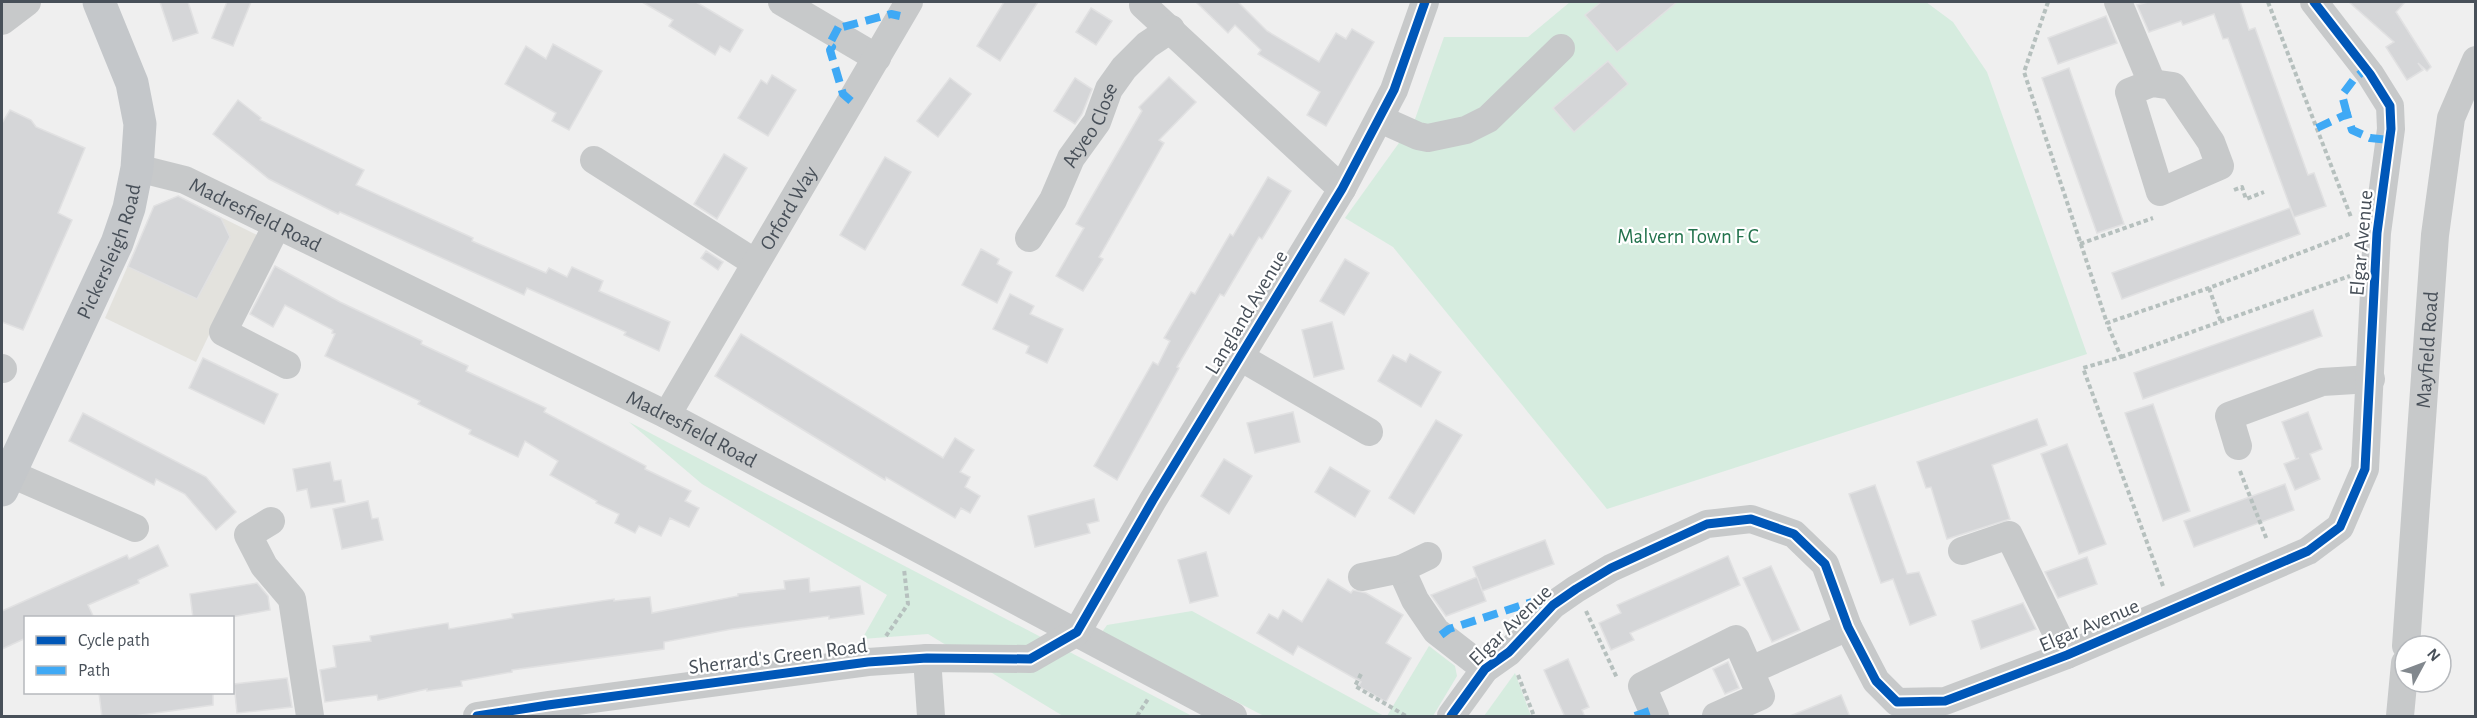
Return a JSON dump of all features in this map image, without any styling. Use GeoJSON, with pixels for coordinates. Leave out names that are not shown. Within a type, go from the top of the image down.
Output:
{"type":"FeatureCollection","features":[{"type":"Feature","properties":{"kind":"main road","name":"Pickersleigh Road"},"geometry":{"type":"LineString","coordinates":[[5,481],[117,243],[129,208],[138,168],[140,124],[132,83],[99,2]]}},
{"type":"Feature","properties":{"kind":"street"},"geometry":{"type":"LineString","coordinates":[[2,21],[27,2]]}},
{"type":"Feature","properties":{"kind":"street"},"geometry":{"type":"LineString","coordinates":[[782,2],[877,58]]}},
{"type":"Feature","properties":{"kind":"street","name":"Orford Way"},"geometry":{"type":"LineString","coordinates":[[667,415],[754,262],[909,2]]}},
{"type":"Feature","properties":{"kind":"street","name":"Langland Avenue"},"geometry":{"type":"LineString","coordinates":[[1077,632],[1153,500],[1342,189],[1394,90],[1425,2]]}},
{"type":"Feature","properties":{"kind":"street"},"geometry":{"type":"LineString","coordinates":[[2118,2],[2152,83]]}},
{"type":"Feature","properties":{"kind":"street","name":"Elgar Avenue"},"geometry":{"type":"LineString","coordinates":[[1451,717],[1485,669],[1509,652],[1553,605],[1611,568],[1707,524],[1751,519],[1794,534],[1825,564],[1848,627],[1876,681],[1896,709],[1945,701],[2067,655],[2277,566],[2308,551],[2340,527],[2365,469],[2375,267],[2368,228],[2391,129],[2390,106],[2370,74],[2314,2]]}},
{"type":"Feature","properties":{"kind":"street"},"geometry":{"type":"LineString","coordinates":[[1143,5],[1342,189]]}},
{"type":"Feature","properties":{"kind":"street","name":"Atyeo Close"},"geometry":{"type":"LineString","coordinates":[[1029,238],[1053,200],[1071,158],[1097,122],[1109,88],[1124,68],[1147,45],[1171,29]]}},
{"type":"Feature","properties":{"kind":"street"},"geometry":{"type":"LineString","coordinates":[[1380,119],[1418,136],[1428,138],[1466,130],[1488,119],[1561,48]]}},
{"type":"Feature","properties":{"kind":"street","name":"Mayfield Road"},"geometry":{"type":"LineString","coordinates":[[2407,634],[2435,235],[2451,118],[2475,60]]}},
{"type":"Feature","properties":{"kind":"street"},"geometry":{"type":"LineString","coordinates":[[594,160],[754,262]]}},
{"type":"Feature","properties":{"kind":"street","name":"Madresfield Road"},"geometry":{"type":"LineString","coordinates":[[138,168],[185,180],[667,415],[1233,717]]}},
{"type":"Feature","properties":{"kind":"street"},"geometry":{"type":"LineString","coordinates":[[277,225],[223,332],[287,365]]}},
{"type":"Feature","properties":{"kind":"street","name":"Langland Avenue"},"geometry":{"type":"LineString","coordinates":[[1240,357],[1368,432]]}},
{"type":"Feature","properties":{"kind":"street"},"geometry":{"type":"LineString","coordinates":[[2238,446],[2229,416],[2322,381],[2371,379]]}},
{"type":"Feature","properties":{"kind":"street"},"geometry":{"type":"LineString","coordinates":[[5,481],[135,528]]}},
{"type":"Feature","properties":{"kind":"street"},"geometry":{"type":"LineString","coordinates":[[271,521],[248,535],[264,566],[292,599],[310,717]]}},
{"type":"Feature","properties":{"kind":"street"},"geometry":{"type":"LineString","coordinates":[[1962,551],[2009,535],[2067,655]]}},
{"type":"Feature","properties":{"kind":"street"},"geometry":{"type":"LineString","coordinates":[[1362,577],[1401,569],[1428,556]]}},
{"type":"Feature","properties":{"kind":"street"},"geometry":{"type":"LineString","coordinates":[[1401,569],[1415,600],[1436,631],[1485,669]]}},
{"type":"Feature","properties":{"kind":"street"},"geometry":{"type":"LineString","coordinates":[[1751,670],[1848,627]]}},
{"type":"Feature","properties":{"kind":"street","name":"Sherrard's Green Road"},"geometry":{"type":"LineString","coordinates":[[477,717],[548,705],[868,662],[927,658],[1030,660],[1077,632]]}},
{"type":"Feature","properties":{"kind":"street"},"geometry":{"type":"LineString","coordinates":[[1655,717],[1642,686],[1736,639],[1761,696],[1716,717]]}},
{"type":"Feature","properties":{"kind":"street"},"geometry":{"type":"LineString","coordinates":[[927,658],[932,717]]}},
{"type":"Feature","properties":{"kind":"street"},"geometry":{"type":"LineString","coordinates":[[2400,717],[2402,694]]}},
{"type":"Feature","properties":{"kind":"path"},"geometry":{"type":"LineString","coordinates":[[2048,2],[2024,72],[2107,323],[2121,357]]}},
{"type":"Feature","properties":{"kind":"path"},"geometry":{"type":"LineString","coordinates":[[2107,323],[2209,288],[2368,228],[2268,2]]}},
{"type":"Feature","properties":{"kind":"path"},"geometry":{"type":"LineString","coordinates":[[2172,609],[2084,368],[2375,267]]}},
{"type":"Feature","properties":{"kind":"path"},"geometry":{"type":"LineString","coordinates":[[2209,288],[2221,322]]}},
{"type":"Feature","properties":{"kind":"path"},"geometry":{"type":"LineString","coordinates":[[2238,446],[2233,454],[2277,566]]}},
{"type":"Feature","properties":{"kind":"path"},"geometry":{"type":"LineString","coordinates":[[868,662],[908,604],[900,539]]}},
{"type":"Feature","properties":{"kind":"path"},"geometry":{"type":"LineString","coordinates":[[1576,589],[1620,685]]}},
{"type":"Feature","properties":{"kind":"path"},"geometry":{"type":"LineString","coordinates":[[1509,652],[1533,717]]}},
{"type":"Feature","properties":{"kind":"path"},"geometry":{"type":"LineString","coordinates":[[1361,674],[1355,686],[1406,717]]}},
{"type":"Feature","properties":{"kind":"shaded area"},"geometry":{"type":"Polygon","coordinates":[[[178,196],[257,235],[196,362],[105,318],[154,206],[178,196]]]}},
{"type":"Feature","properties":{"kind":"green space","name":"Malvern Town F C"},"geometry":{"type":"Polygon","coordinates":[[[1570,2],[1926,2],[1953,22],[1987,72],[2087,354],[1607,509],[1393,247],[1345,218],[1414,122],[1444,37],[1528,37],[1570,2]]]}},
{"type":"Feature","properties":{"kind":"green space"},"geometry":{"type":"Polygon","coordinates":[[[629,422],[1192,716],[1063,716],[928,634],[862,639],[887,595],[702,484],[629,422]]]}},
{"type":"Feature","properties":{"kind":"green space"},"geometry":{"type":"Polygon","coordinates":[[[1192,611],[1384,716],[1264,716],[1102,632],[1107,625],[1192,611]]]}},
{"type":"Feature","properties":{"kind":"green space"},"geometry":{"type":"Polygon","coordinates":[[[1429,646],[1455,666],[1457,676],[1433,716],[1387,716],[1429,646]]]}},
{"type":"Feature","properties":{"kind":"green space"},"geometry":{"type":"Polygon","coordinates":[[[1515,673],[1531,716],[1484,716],[1515,673]]]}},
{"type":"Feature","properties":{"kind":"building"},"geometry":{"type":"Polygon","coordinates":[[[160,2],[188,2],[198,33],[173,41],[160,2]]]}},
{"type":"Feature","properties":{"kind":"building"},"geometry":{"type":"Polygon","coordinates":[[[227,2],[251,2],[233,46],[212,38],[227,2]]]}},
{"type":"Feature","properties":{"kind":"building"},"geometry":{"type":"Polygon","coordinates":[[[642,2],[696,2],[743,30],[730,52],[720,46],[715,55],[669,26],[673,20],[642,2]]]}},
{"type":"Feature","properties":{"kind":"building"},"geometry":{"type":"Polygon","coordinates":[[[1004,2],[1038,2],[1000,61],[977,46],[1004,2]]]}},
{"type":"Feature","properties":{"kind":"building"},"geometry":{"type":"Polygon","coordinates":[[[1196,2],[1238,2],[1267,31],[1319,62],[1336,33],[1346,39],[1352,29],[1374,42],[1326,126],[1307,115],[1320,92],[1258,54],[1261,50],[1235,25],[1228,33],[1196,2]]]}},
{"type":"Feature","properties":{"kind":"building"},"geometry":{"type":"Polygon","coordinates":[[[1601,2],[1677,2],[1617,52],[1585,15],[1601,2]]]}},
{"type":"Feature","properties":{"kind":"building"},"geometry":{"type":"Polygon","coordinates":[[[2148,2],[2240,2],[2249,30],[2255,28],[2308,175],[2314,173],[2326,206],[2294,217],[2228,38],[2223,39],[2214,14],[2183,25],[2181,21],[2149,32],[2137,5],[2148,2]]]}},
{"type":"Feature","properties":{"kind":"building"},"geometry":{"type":"Polygon","coordinates":[[[2349,2],[2405,2],[2396,12],[2431,67],[2427,71],[2418,63],[2423,70],[2407,80],[2386,47],[2394,42],[2349,2]]]}},
{"type":"Feature","properties":{"kind":"building"},"geometry":{"type":"Polygon","coordinates":[[[1091,8],[1112,21],[1096,45],[1076,32],[1091,8]]]}},
{"type":"Feature","properties":{"kind":"building"},"geometry":{"type":"Polygon","coordinates":[[[2106,16],[2117,43],[2058,64],[2048,38],[2106,16]]]}},
{"type":"Feature","properties":{"kind":"building"},"geometry":{"type":"Polygon","coordinates":[[[553,44],[602,71],[569,130],[552,121],[556,113],[505,84],[526,46],[546,59],[553,44]]]}},
{"type":"Feature","properties":{"kind":"building"},"geometry":{"type":"Polygon","coordinates":[[[1608,61],[1628,84],[1574,132],[1553,108],[1608,61]]]}},
{"type":"Feature","properties":{"kind":"building"},"geometry":{"type":"Polygon","coordinates":[[[2069,68],[2124,224],[2097,233],[2042,78],[2069,68]]]}},
{"type":"Feature","properties":{"kind":"building"},"geometry":{"type":"Polygon","coordinates":[[[772,75],[796,90],[768,136],[738,118],[761,80],[767,84],[772,75]]]}},
{"type":"Feature","properties":{"kind":"building"},"geometry":{"type":"Polygon","coordinates":[[[1169,77],[1196,102],[1159,140],[1164,143],[1099,257],[1103,259],[1083,291],[1056,276],[1084,228],[1076,224],[1142,111],[1139,107],[1169,77]]]}},
{"type":"Feature","properties":{"kind":"building"},"geometry":{"type":"Polygon","coordinates":[[[950,78],[971,94],[938,137],[917,121],[950,78]]]}},
{"type":"Feature","properties":{"kind":"building"},"geometry":{"type":"Polygon","coordinates":[[[1075,78],[1092,89],[1082,114],[1075,124],[1054,111],[1075,78]]]}},
{"type":"Feature","properties":{"kind":"building"},"geometry":{"type":"Polygon","coordinates":[[[238,100],[261,118],[260,120],[364,170],[356,185],[473,238],[472,241],[546,273],[549,268],[567,277],[572,267],[603,281],[599,291],[670,322],[659,351],[624,335],[626,332],[527,288],[524,295],[340,212],[338,214],[269,179],[213,134],[238,100]]]}},
{"type":"Feature","properties":{"kind":"building"},"geometry":{"type":"Polygon","coordinates":[[[10,110],[31,120],[36,127],[85,148],[58,213],[72,220],[23,330],[2,322],[2,123],[10,110]]]}},
{"type":"Feature","properties":{"kind":"building"},"geometry":{"type":"Polygon","coordinates":[[[724,154],[747,168],[717,219],[694,204],[724,154]]]}},
{"type":"Feature","properties":{"kind":"building"},"geometry":{"type":"Polygon","coordinates":[[[885,157],[911,172],[865,250],[840,235],[885,157]]]}},
{"type":"Feature","properties":{"kind":"building"},"geometry":{"type":"Polygon","coordinates":[[[1268,177],[1291,191],[1262,239],[1259,237],[1224,296],[1220,294],[1177,367],[1179,368],[1117,480],[1094,466],[1153,362],[1158,365],[1170,341],[1164,338],[1191,292],[1195,294],[1230,234],[1233,236],[1268,177]]]}},
{"type":"Feature","properties":{"kind":"building"},"geometry":{"type":"Polygon","coordinates":[[[178,196],[221,218],[230,237],[197,299],[128,267],[154,206],[178,196]]]}},
{"type":"Feature","properties":{"kind":"building"},"geometry":{"type":"Polygon","coordinates":[[[2290,208],[2300,234],[2122,299],[2112,273],[2290,208]]]}},
{"type":"Feature","properties":{"kind":"building"},"geometry":{"type":"Polygon","coordinates":[[[981,249],[999,259],[997,264],[1012,272],[997,303],[962,285],[981,249]]]}},
{"type":"Feature","properties":{"kind":"building"},"geometry":{"type":"Polygon","coordinates":[[[706,251],[723,262],[718,270],[701,258],[706,251]]]}},
{"type":"Feature","properties":{"kind":"building"},"geometry":{"type":"Polygon","coordinates":[[[1345,259],[1369,273],[1344,315],[1320,301],[1345,259]]]}},
{"type":"Feature","properties":{"kind":"building"},"geometry":{"type":"Polygon","coordinates":[[[275,266],[340,302],[422,341],[421,344],[468,366],[466,371],[546,408],[544,412],[646,466],[645,469],[691,491],[685,501],[699,508],[689,527],[670,518],[661,536],[639,526],[635,533],[615,523],[619,514],[550,475],[558,461],[525,441],[518,457],[469,434],[471,430],[418,404],[420,401],[325,356],[335,334],[332,333],[333,330],[285,305],[273,327],[250,314],[275,266]]]}},
{"type":"Feature","properties":{"kind":"building"},"geometry":{"type":"Polygon","coordinates":[[[1010,294],[1034,306],[1030,314],[1063,329],[1047,363],[1026,353],[1029,346],[993,329],[1010,294]]]}},
{"type":"Feature","properties":{"kind":"building"},"geometry":{"type":"Polygon","coordinates":[[[2313,310],[2322,336],[2143,399],[2134,373],[2313,310]]]}},
{"type":"Feature","properties":{"kind":"building"},"geometry":{"type":"Polygon","coordinates":[[[1332,322],[1344,369],[1314,377],[1302,330],[1332,322]]]}},
{"type":"Feature","properties":{"kind":"building"},"geometry":{"type":"Polygon","coordinates":[[[741,334],[943,458],[955,438],[974,450],[960,472],[970,477],[965,487],[980,496],[970,513],[961,508],[955,518],[886,477],[885,480],[715,376],[741,334]]]}},
{"type":"Feature","properties":{"kind":"building"},"geometry":{"type":"Polygon","coordinates":[[[1410,354],[1441,372],[1421,407],[1378,381],[1393,355],[1406,362],[1410,354]]]}},
{"type":"Feature","properties":{"kind":"building"},"geometry":{"type":"Polygon","coordinates":[[[203,358],[278,394],[264,424],[189,388],[203,358]]]}},
{"type":"Feature","properties":{"kind":"building"},"geometry":{"type":"Polygon","coordinates":[[[2153,404],[2190,511],[2163,521],[2125,413],[2153,404]]]}},
{"type":"Feature","properties":{"kind":"building"},"geometry":{"type":"Polygon","coordinates":[[[1293,412],[1300,442],[1255,453],[1247,423],[1293,412]]]}},
{"type":"Feature","properties":{"kind":"building"},"geometry":{"type":"Polygon","coordinates":[[[2308,412],[2322,449],[2310,454],[2320,479],[2295,490],[2284,464],[2299,458],[2296,459],[2282,422],[2308,412]]]}},
{"type":"Feature","properties":{"kind":"building"},"geometry":{"type":"Polygon","coordinates":[[[83,413],[206,477],[236,512],[216,530],[185,494],[156,479],[154,485],[69,441],[83,413]]]}},
{"type":"Feature","properties":{"kind":"building"},"geometry":{"type":"Polygon","coordinates":[[[2037,419],[2047,445],[1992,465],[2010,519],[1947,539],[1931,487],[1926,488],[1917,462],[2037,419]]]}},
{"type":"Feature","properties":{"kind":"building"},"geometry":{"type":"Polygon","coordinates":[[[1436,420],[1462,435],[1414,514],[1389,498],[1436,420]]]}},
{"type":"Feature","properties":{"kind":"building"},"geometry":{"type":"Polygon","coordinates":[[[2067,444],[2106,544],[2079,554],[2041,454],[2067,444]]]}},
{"type":"Feature","properties":{"kind":"building"},"geometry":{"type":"Polygon","coordinates":[[[1224,459],[1252,476],[1229,514],[1201,496],[1224,459]]]}},
{"type":"Feature","properties":{"kind":"building"},"geometry":{"type":"Polygon","coordinates":[[[330,462],[334,481],[341,480],[345,502],[311,508],[307,489],[297,491],[293,469],[330,462]]]}},
{"type":"Feature","properties":{"kind":"building"},"geometry":{"type":"Polygon","coordinates":[[[1330,467],[1370,491],[1355,517],[1315,492],[1330,467]]]}},
{"type":"Feature","properties":{"kind":"building"},"geometry":{"type":"Polygon","coordinates":[[[2285,484],[2294,510],[2194,547],[2184,521],[2285,484]]]}},
{"type":"Feature","properties":{"kind":"building"},"geometry":{"type":"Polygon","coordinates":[[[1875,485],[1907,574],[1919,572],[1936,615],[1910,625],[1893,579],[1881,583],[1849,494],[1875,485]]]}},
{"type":"Feature","properties":{"kind":"building"},"geometry":{"type":"Polygon","coordinates":[[[1094,499],[1099,521],[1087,524],[1090,533],[1035,547],[1028,516],[1094,499]]]}},
{"type":"Feature","properties":{"kind":"building"},"geometry":{"type":"Polygon","coordinates":[[[368,501],[372,519],[378,518],[383,540],[342,549],[333,509],[368,501]]]}},
{"type":"Feature","properties":{"kind":"building"},"geometry":{"type":"Polygon","coordinates":[[[1545,540],[1554,564],[1482,591],[1473,567],[1545,540]]]}},
{"type":"Feature","properties":{"kind":"building"},"geometry":{"type":"Polygon","coordinates":[[[158,545],[168,566],[138,580],[139,583],[88,605],[93,616],[24,616],[24,639],[2,649],[2,611],[127,555],[129,559],[158,545]]]}},
{"type":"Feature","properties":{"kind":"building"},"geometry":{"type":"Polygon","coordinates":[[[1206,552],[1218,596],[1190,603],[1178,560],[1206,552]]]}},
{"type":"Feature","properties":{"kind":"building"},"geometry":{"type":"Polygon","coordinates":[[[1728,556],[1740,585],[1630,633],[1634,640],[1611,650],[1599,623],[1621,613],[1617,605],[1728,556]]]}},
{"type":"Feature","properties":{"kind":"building"},"geometry":{"type":"Polygon","coordinates":[[[2087,557],[2097,584],[2058,598],[2045,572],[2087,557]]]}},
{"type":"Feature","properties":{"kind":"building"},"geometry":{"type":"Polygon","coordinates":[[[1771,566],[1800,630],[1772,642],[1743,578],[1771,566]]]}},
{"type":"Feature","properties":{"kind":"building"},"geometry":{"type":"Polygon","coordinates":[[[1477,577],[1486,601],[1446,616],[1431,595],[1477,577]]]}},
{"type":"Feature","properties":{"kind":"building"},"geometry":{"type":"Polygon","coordinates":[[[809,578],[810,592],[860,586],[864,614],[829,619],[829,616],[732,629],[664,642],[664,649],[512,670],[512,672],[461,681],[462,686],[427,691],[427,689],[378,700],[377,695],[325,702],[320,670],[336,667],[333,646],[371,641],[370,636],[448,623],[449,629],[513,618],[512,614],[614,599],[614,601],[650,597],[652,613],[738,596],[738,594],[785,589],[784,581],[809,578]]]}},
{"type":"Feature","properties":{"kind":"building"},"geometry":{"type":"Polygon","coordinates":[[[1328,579],[1351,593],[1353,590],[1366,593],[1403,615],[1386,643],[1411,658],[1386,702],[1358,686],[1361,682],[1298,646],[1293,655],[1257,633],[1269,614],[1278,619],[1283,610],[1302,622],[1328,579]]]}},
{"type":"Feature","properties":{"kind":"building"},"geometry":{"type":"Polygon","coordinates":[[[257,583],[268,596],[270,610],[234,617],[193,616],[190,594],[257,583]]]}},
{"type":"Feature","properties":{"kind":"building"},"geometry":{"type":"Polygon","coordinates":[[[2023,603],[2036,629],[1981,649],[1972,621],[2023,603]]]}},
{"type":"Feature","properties":{"kind":"building"},"geometry":{"type":"Polygon","coordinates":[[[1568,659],[1589,707],[1582,710],[1585,717],[1565,717],[1544,670],[1568,659]]]}},
{"type":"Feature","properties":{"kind":"building"},"geometry":{"type":"Polygon","coordinates":[[[1728,662],[1739,688],[1725,694],[1713,669],[1728,662]]]}},
{"type":"Feature","properties":{"kind":"building"},"geometry":{"type":"Polygon","coordinates":[[[287,678],[292,707],[237,713],[234,684],[287,678]]]}},
{"type":"Feature","properties":{"kind":"building"},"geometry":{"type":"Polygon","coordinates":[[[99,694],[213,694],[213,705],[127,717],[102,717],[99,694]]]}},
{"type":"Feature","properties":{"kind":"building"},"geometry":{"type":"Polygon","coordinates":[[[1841,695],[1850,717],[1790,717],[1790,716],[1841,695]]]}},
{"type":"Feature","properties":{"kind":"marked path"},"geometry":{"type":"LineString","coordinates":[[851,101],[843,94],[830,50],[832,47],[829,45],[840,24],[843,27],[891,14],[900,16]]}},
{"type":"Feature","properties":{"kind":"marked path"},"geometry":{"type":"LineString","coordinates":[[2347,114],[2342,95],[2354,79],[2366,69]]}},
{"type":"Feature","properties":{"kind":"marked path"},"geometry":{"type":"LineString","coordinates":[[2317,128],[2347,114],[2352,130],[2370,138],[2390,140]]}},
{"type":"Feature","properties":{"kind":"marked path"},"geometry":{"type":"LineString","coordinates":[[1441,635],[1449,629],[1532,602],[1547,611]]}},
{"type":"Feature","properties":{"kind":"marked path"},"geometry":{"type":"LineString","coordinates":[[1635,716],[1652,710]]}},
{"type":"Feature","properties":{"kind":"cycle path"},"geometry":{"type":"LineString","coordinates":[[477,716],[868,662],[927,658],[1030,659],[1077,632],[1153,500],[1342,189],[1394,90],[1425,2]]}},
{"type":"Feature","properties":{"kind":"cycle path"},"geometry":{"type":"LineString","coordinates":[[1451,716],[1485,669],[1509,652],[1553,605],[1611,568],[1707,524],[1751,519],[1794,534],[1825,564],[1848,627],[1876,681],[1897,702],[1945,701],[2067,655],[2308,551],[2340,527],[2365,469],[2377,233],[2391,129],[2390,106],[2370,74],[2314,2]]}}]}
